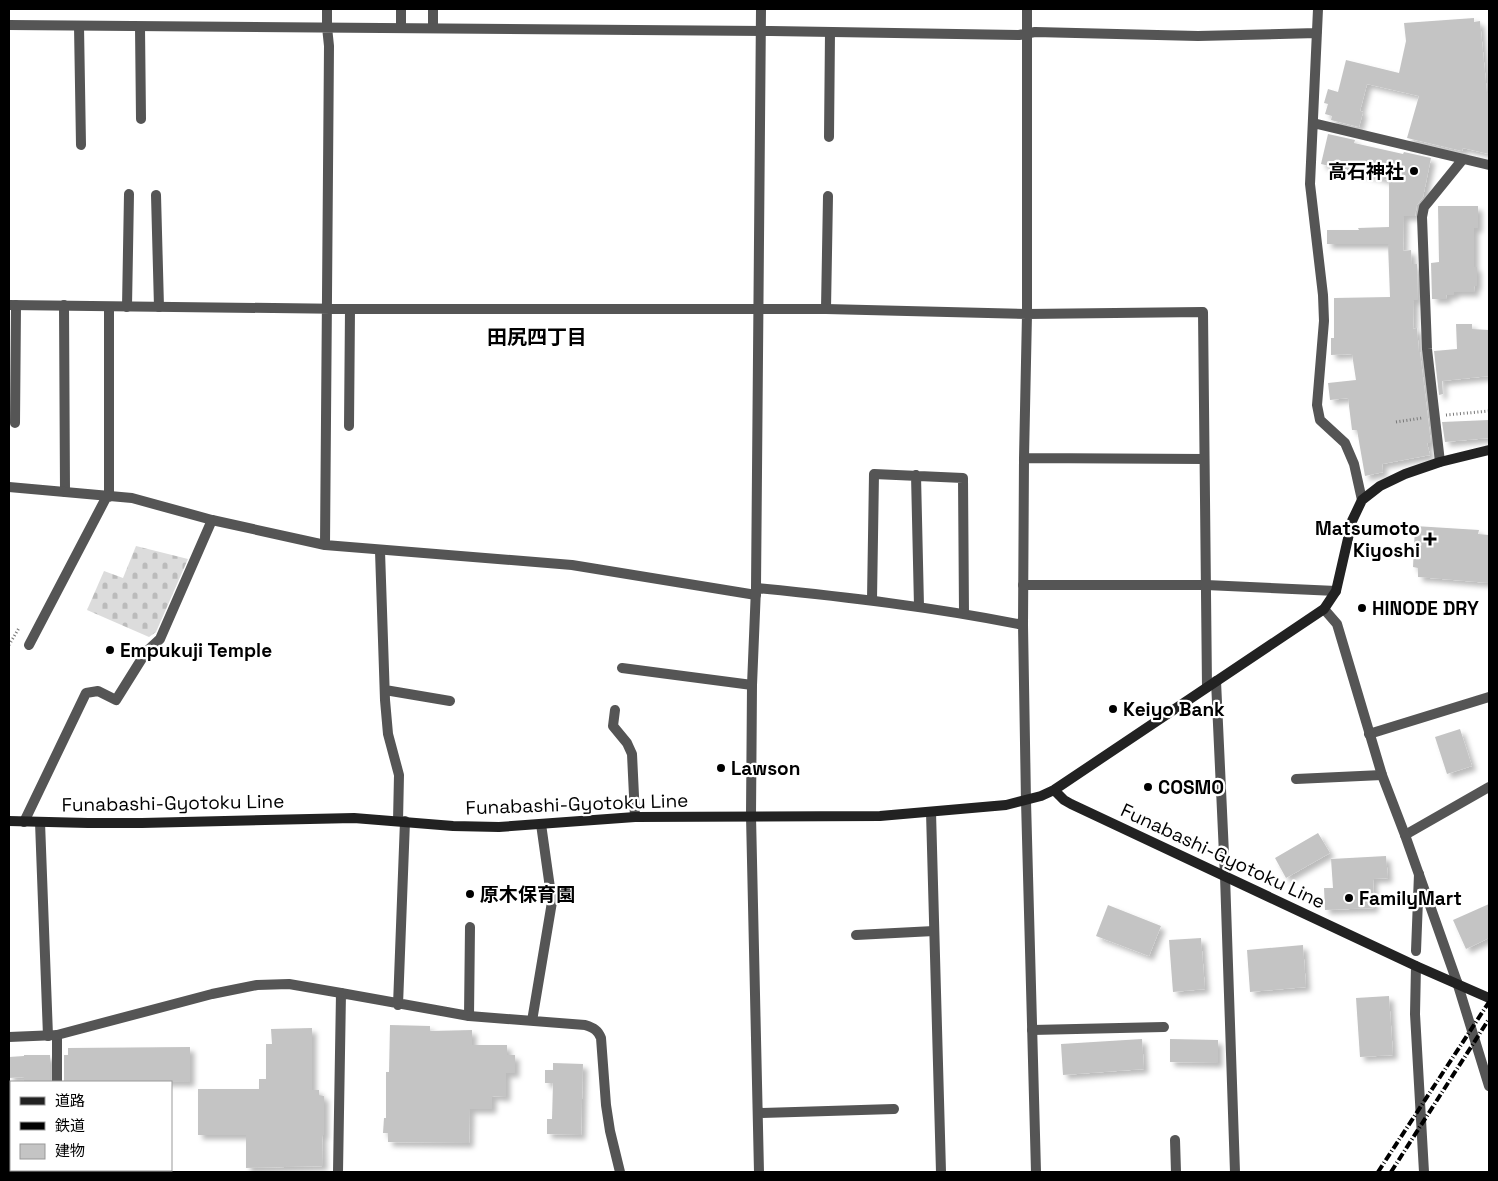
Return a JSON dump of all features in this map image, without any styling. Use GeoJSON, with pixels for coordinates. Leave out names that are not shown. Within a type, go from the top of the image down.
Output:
{"type":"FeatureCollection","features":[{"type":"Feature","properties":{"kind":"main road","name":"Funabashi-Gyotoku Line"},"geometry":{"type":"LineString","coordinates":[[9,821],[142,823],[354,818],[453,826],[499,827],[635,817],[880,816],[1006,805],[1026,800],[1054,790],[1324,609],[1336,591],[1352,521],[1362,500],[1380,486],[1405,474],[1440,462],[1489,450]]}},
{"type":"Feature","properties":{"kind":"main road","name":"Funabashi-Gyotoku Line"},"geometry":{"type":"LineString","coordinates":[[1054,790],[1071,804],[1416,966],[1457,982],[1489,998]]}},
{"type":"Feature","properties":{"kind":"street"},"geometry":{"type":"LineString","coordinates":[[325,545],[330,46],[327,9]]}},
{"type":"Feature","properties":{"kind":"street"},"geometry":{"type":"LineString","coordinates":[[401,9],[401,28]]}},
{"type":"Feature","properties":{"kind":"street"},"geometry":{"type":"LineString","coordinates":[[433,9],[433,28]]}},
{"type":"Feature","properties":{"kind":"street"},"geometry":{"type":"LineString","coordinates":[[759,1172],[751,816],[752,685],[756,591],[761,9]]}},
{"type":"Feature","properties":{"kind":"street"},"geometry":{"type":"LineString","coordinates":[[1027,9],[1027,314],[1023,625],[1036,1172]]}},
{"type":"Feature","properties":{"kind":"street"},"geometry":{"type":"LineString","coordinates":[[1318,9],[1310,184],[1323,295],[1324,321],[1317,406],[1320,420],[1345,443],[1354,464],[1362,500]]}},
{"type":"Feature","properties":{"kind":"street"},"geometry":{"type":"LineString","coordinates":[[9,26],[760,31],[1019,36],[1035,32],[1198,36],[1317,33]]}},
{"type":"Feature","properties":{"kind":"street"},"geometry":{"type":"LineString","coordinates":[[79,26],[81,145]]}},
{"type":"Feature","properties":{"kind":"street"},"geometry":{"type":"LineString","coordinates":[[140,27],[141,119]]}},
{"type":"Feature","properties":{"kind":"street"},"geometry":{"type":"LineString","coordinates":[[829,136],[830,32]]}},
{"type":"Feature","properties":{"kind":"street"},"geometry":{"type":"LineString","coordinates":[[1313,123],[1489,165]]}},
{"type":"Feature","properties":{"kind":"street"},"geometry":{"type":"LineString","coordinates":[[1440,462],[1427,349],[1422,217],[1424,207],[1428,201],[1462,159]]}},
{"type":"Feature","properties":{"kind":"street"},"geometry":{"type":"LineString","coordinates":[[127,307],[129,194]]}},
{"type":"Feature","properties":{"kind":"street"},"geometry":{"type":"LineString","coordinates":[[156,195],[158,307]]}},
{"type":"Feature","properties":{"kind":"street"},"geometry":{"type":"LineString","coordinates":[[826,309],[828,196]]}},
{"type":"Feature","properties":{"kind":"street"},"geometry":{"type":"LineString","coordinates":[[15,423],[12,305],[350,309],[826,309],[1027,314],[1203,312],[1207,687]]}},
{"type":"Feature","properties":{"kind":"street"},"geometry":{"type":"LineString","coordinates":[[64,305],[65,492]]}},
{"type":"Feature","properties":{"kind":"street"},"geometry":{"type":"LineString","coordinates":[[29,645],[108,496],[109,307]]}},
{"type":"Feature","properties":{"kind":"street"},"geometry":{"type":"LineString","coordinates":[[349,426],[350,309]]}},
{"type":"Feature","properties":{"kind":"street"},"geometry":{"type":"LineString","coordinates":[[1024,458],[1204,458]]}},
{"type":"Feature","properties":{"kind":"street"},"geometry":{"type":"LineString","coordinates":[[872,600],[874,474],[964,478],[964,613]]}},
{"type":"Feature","properties":{"kind":"street"},"geometry":{"type":"LineString","coordinates":[[916,476],[919,606]]}},
{"type":"Feature","properties":{"kind":"street"},"geometry":{"type":"LineString","coordinates":[[9,487],[132,498],[212,520],[325,545],[380,551],[572,565],[756,591],[872,600],[919,606],[1023,625]]}},
{"type":"Feature","properties":{"kind":"street"},"geometry":{"type":"LineString","coordinates":[[24,822],[86,693],[98,691],[116,700],[146,652],[160,639],[212,520]]}},
{"type":"Feature","properties":{"kind":"street"},"geometry":{"type":"LineString","coordinates":[[380,551],[388,734],[399,776],[401,821],[398,1005]]}},
{"type":"Feature","properties":{"kind":"street"},"geometry":{"type":"LineString","coordinates":[[1023,585],[1206,585],[1336,591]]}},
{"type":"Feature","properties":{"kind":"street"},"geometry":{"type":"LineString","coordinates":[[1324,609],[1337,624],[1382,775],[1457,982],[1489,1086]]}},
{"type":"Feature","properties":{"kind":"street"},"geometry":{"type":"LineString","coordinates":[[622,668],[752,685]]}},
{"type":"Feature","properties":{"kind":"street"},"geometry":{"type":"LineString","coordinates":[[1216,681],[1235,1172]]}},
{"type":"Feature","properties":{"kind":"street"},"geometry":{"type":"LineString","coordinates":[[385,690],[450,700]]}},
{"type":"Feature","properties":{"kind":"street"},"geometry":{"type":"LineString","coordinates":[[1369,734],[1489,697]]}},
{"type":"Feature","properties":{"kind":"street"},"geometry":{"type":"LineString","coordinates":[[615,710],[613,726],[627,742],[632,754],[635,817]]}},
{"type":"Feature","properties":{"kind":"street"},"geometry":{"type":"LineString","coordinates":[[1296,779],[1382,775]]}},
{"type":"Feature","properties":{"kind":"street"},"geometry":{"type":"LineString","coordinates":[[1405,835],[1489,787]]}},
{"type":"Feature","properties":{"kind":"street"},"geometry":{"type":"LineString","coordinates":[[931,812],[941,1172]]}},
{"type":"Feature","properties":{"kind":"street"},"geometry":{"type":"LineString","coordinates":[[40,822],[56,1081]]}},
{"type":"Feature","properties":{"kind":"street"},"geometry":{"type":"LineString","coordinates":[[532,1021],[552,902],[541,824]]}},
{"type":"Feature","properties":{"kind":"street"},"geometry":{"type":"LineString","coordinates":[[1416,950],[1419,874]]}},
{"type":"Feature","properties":{"kind":"street"},"geometry":{"type":"LineString","coordinates":[[469,1016],[470,927]]}},
{"type":"Feature","properties":{"kind":"street"},"geometry":{"type":"LineString","coordinates":[[856,935],[934,931]]}},
{"type":"Feature","properties":{"kind":"street"},"geometry":{"type":"LineString","coordinates":[[1416,966],[1415,1014],[1424,1172]]}},
{"type":"Feature","properties":{"kind":"street"},"geometry":{"type":"LineString","coordinates":[[9,1036],[52,1035],[212,994],[258,985],[289,984],[398,1005],[469,1016],[586,1025],[599,1031],[603,1054],[608,1122],[620,1172]]}},
{"type":"Feature","properties":{"kind":"street"},"geometry":{"type":"LineString","coordinates":[[338,1172],[341,993]]}},
{"type":"Feature","properties":{"kind":"street"},"geometry":{"type":"LineString","coordinates":[[1032,1030],[1164,1026]]}},
{"type":"Feature","properties":{"kind":"street"},"geometry":{"type":"LineString","coordinates":[[758,1112],[894,1109]]}},
{"type":"Feature","properties":{"kind":"street"},"geometry":{"type":"LineString","coordinates":[[1175,1140],[1176,1172]]}},
{"type":"Feature","properties":{"kind":"path"},"geometry":{"type":"LineString","coordinates":[[9,645],[19,628]]}},
{"type":"Feature","properties":{"kind":"green space"},"geometry":{"type":"Polygon","coordinates":[[[136,546],[188,559],[156,632],[149,637],[87,610],[104,571],[123,578],[136,546]]]}},
{"type":"Feature","properties":{"kind":"building"},"geometry":{"type":"Polygon","coordinates":[[[1474,18],[1474,22],[1480,21],[1487,93],[1489,93],[1489,154],[1463,148],[1462,151],[1407,138],[1419,96],[1367,84],[1360,111],[1363,112],[1359,127],[1331,120],[1332,116],[1325,114],[1328,104],[1324,103],[1328,89],[1338,92],[1346,60],[1399,73],[1406,41],[1404,23],[1474,18]]]}},
{"type":"Feature","properties":{"kind":"building"},"geometry":{"type":"Polygon","coordinates":[[[1328,134],[1355,140],[1354,143],[1431,158],[1423,197],[1417,205],[1415,216],[1404,216],[1403,251],[1411,250],[1412,264],[1417,264],[1418,300],[1414,300],[1413,329],[1417,328],[1431,443],[1427,443],[1430,455],[1382,464],[1383,472],[1365,476],[1357,430],[1352,430],[1348,398],[1330,400],[1328,383],[1356,380],[1352,354],[1331,355],[1331,338],[1334,338],[1334,298],[1390,297],[1388,244],[1327,244],[1327,230],[1359,230],[1358,228],[1389,227],[1389,180],[1321,164],[1328,134]]]}},
{"type":"Feature","properties":{"kind":"building"},"geometry":{"type":"Polygon","coordinates":[[[1438,206],[1478,206],[1478,228],[1474,228],[1474,267],[1477,267],[1477,286],[1474,286],[1475,292],[1454,292],[1454,295],[1446,295],[1447,299],[1432,299],[1431,263],[1439,262],[1438,206]]]}},
{"type":"Feature","properties":{"kind":"building"},"geometry":{"type":"Polygon","coordinates":[[[1456,324],[1472,324],[1472,329],[1489,330],[1489,376],[1442,381],[1443,394],[1439,395],[1434,351],[1457,349],[1456,324]]]}},
{"type":"Feature","properties":{"kind":"building"},"geometry":{"type":"Polygon","coordinates":[[[1489,420],[1489,438],[1445,442],[1442,422],[1489,420]]]}},
{"type":"Feature","properties":{"kind":"building"},"geometry":{"type":"Polygon","coordinates":[[[1415,526],[1479,530],[1478,534],[1489,535],[1489,583],[1418,577],[1418,568],[1413,567],[1415,526]]]}},
{"type":"Feature","properties":{"kind":"building"},"geometry":{"type":"Polygon","coordinates":[[[1460,729],[1472,766],[1447,774],[1435,737],[1460,729]]]}},
{"type":"Feature","properties":{"kind":"building"},"geometry":{"type":"Polygon","coordinates":[[[1318,833],[1330,853],[1286,878],[1275,858],[1318,833]]]}},
{"type":"Feature","properties":{"kind":"building"},"geometry":{"type":"Polygon","coordinates":[[[1386,856],[1388,878],[1373,879],[1374,908],[1325,910],[1324,888],[1333,888],[1331,859],[1386,856]]]}},
{"type":"Feature","properties":{"kind":"building"},"geometry":{"type":"Polygon","coordinates":[[[1489,904],[1489,938],[1466,949],[1453,920],[1489,904]]]}},
{"type":"Feature","properties":{"kind":"building"},"geometry":{"type":"Polygon","coordinates":[[[1108,905],[1161,926],[1149,956],[1096,936],[1108,905]]]}},
{"type":"Feature","properties":{"kind":"building"},"geometry":{"type":"Polygon","coordinates":[[[1201,938],[1205,989],[1173,992],[1169,940],[1201,938]]]}},
{"type":"Feature","properties":{"kind":"building"},"geometry":{"type":"Polygon","coordinates":[[[1303,945],[1306,987],[1250,992],[1247,950],[1303,945]]]}},
{"type":"Feature","properties":{"kind":"building"},"geometry":{"type":"Polygon","coordinates":[[[1389,996],[1393,1055],[1360,1057],[1356,998],[1389,996]]]}},
{"type":"Feature","properties":{"kind":"building"},"geometry":{"type":"Polygon","coordinates":[[[390,1025],[430,1026],[430,1031],[472,1030],[472,1045],[507,1045],[507,1055],[515,1055],[515,1073],[506,1073],[506,1097],[492,1096],[492,1109],[470,1109],[469,1143],[388,1142],[388,1133],[383,1133],[384,1118],[386,1118],[386,1072],[389,1072],[390,1025]]]}},
{"type":"Feature","properties":{"kind":"building"},"geometry":{"type":"Polygon","coordinates":[[[312,1028],[312,1090],[319,1090],[319,1095],[324,1096],[323,1166],[246,1168],[246,1135],[198,1135],[198,1089],[259,1089],[259,1079],[266,1079],[266,1044],[272,1044],[271,1029],[312,1028]]]}},
{"type":"Feature","properties":{"kind":"building"},"geometry":{"type":"Polygon","coordinates":[[[1142,1039],[1144,1069],[1063,1075],[1061,1044],[1142,1039]]]}},
{"type":"Feature","properties":{"kind":"building"},"geometry":{"type":"Polygon","coordinates":[[[1170,1039],[1218,1040],[1218,1063],[1170,1062],[1170,1039]]]}},
{"type":"Feature","properties":{"kind":"building"},"geometry":{"type":"Polygon","coordinates":[[[190,1047],[190,1082],[64,1081],[64,1055],[68,1055],[68,1048],[190,1047]]]}},
{"type":"Feature","properties":{"kind":"building"},"geometry":{"type":"Polygon","coordinates":[[[50,1055],[50,1081],[24,1081],[24,1077],[9,1078],[9,1057],[50,1055]]]}},
{"type":"Feature","properties":{"kind":"building"},"geometry":{"type":"Polygon","coordinates":[[[553,1063],[583,1064],[581,1135],[547,1134],[547,1119],[552,1119],[553,1083],[545,1083],[545,1070],[553,1070],[553,1063]]]}},
{"type":"Feature","properties":{"kind":"railway"},"geometry":{"type":"LineString","coordinates":[[1378,1172],[1489,1002]]}},
{"type":"Feature","properties":{"kind":"railway"},"geometry":{"type":"LineString","coordinates":[[1391,1172],[1489,1019]]}},
{"type":"Feature","properties":{"kind":"place","name":"高石神社"},"geometry":{"type":"Point","coordinates":[1414,171]}},
{"type":"Feature","properties":{"kind":"place","name":"Matsumoto Kiyoshi"},"geometry":{"type":"Point","coordinates":[1430,539]}},
{"type":"Feature","properties":{"kind":"place","name":"HINODE DRY"},"geometry":{"type":"Point","coordinates":[1362,608]}},
{"type":"Feature","properties":{"kind":"place","name":"Empukuji Temple"},"geometry":{"type":"Point","coordinates":[110,650]}},
{"type":"Feature","properties":{"kind":"place","name":"Keiyo Bank"},"geometry":{"type":"Point","coordinates":[1113,709]}},
{"type":"Feature","properties":{"kind":"place","name":"Lawson"},"geometry":{"type":"Point","coordinates":[721,768]}},
{"type":"Feature","properties":{"kind":"place","name":"COSMO"},"geometry":{"type":"Point","coordinates":[1148,787]}},
{"type":"Feature","properties":{"kind":"place","name":"原木保育園"},"geometry":{"type":"Point","coordinates":[470,894]}},
{"type":"Feature","properties":{"kind":"place","name":"FamilyMart"},"geometry":{"type":"Point","coordinates":[1349,898]}},
{"type":"Feature","properties":{"kind":"district","name":"田尻四丁目"},"geometry":{"type":"Point","coordinates":[537,337]}}]}
